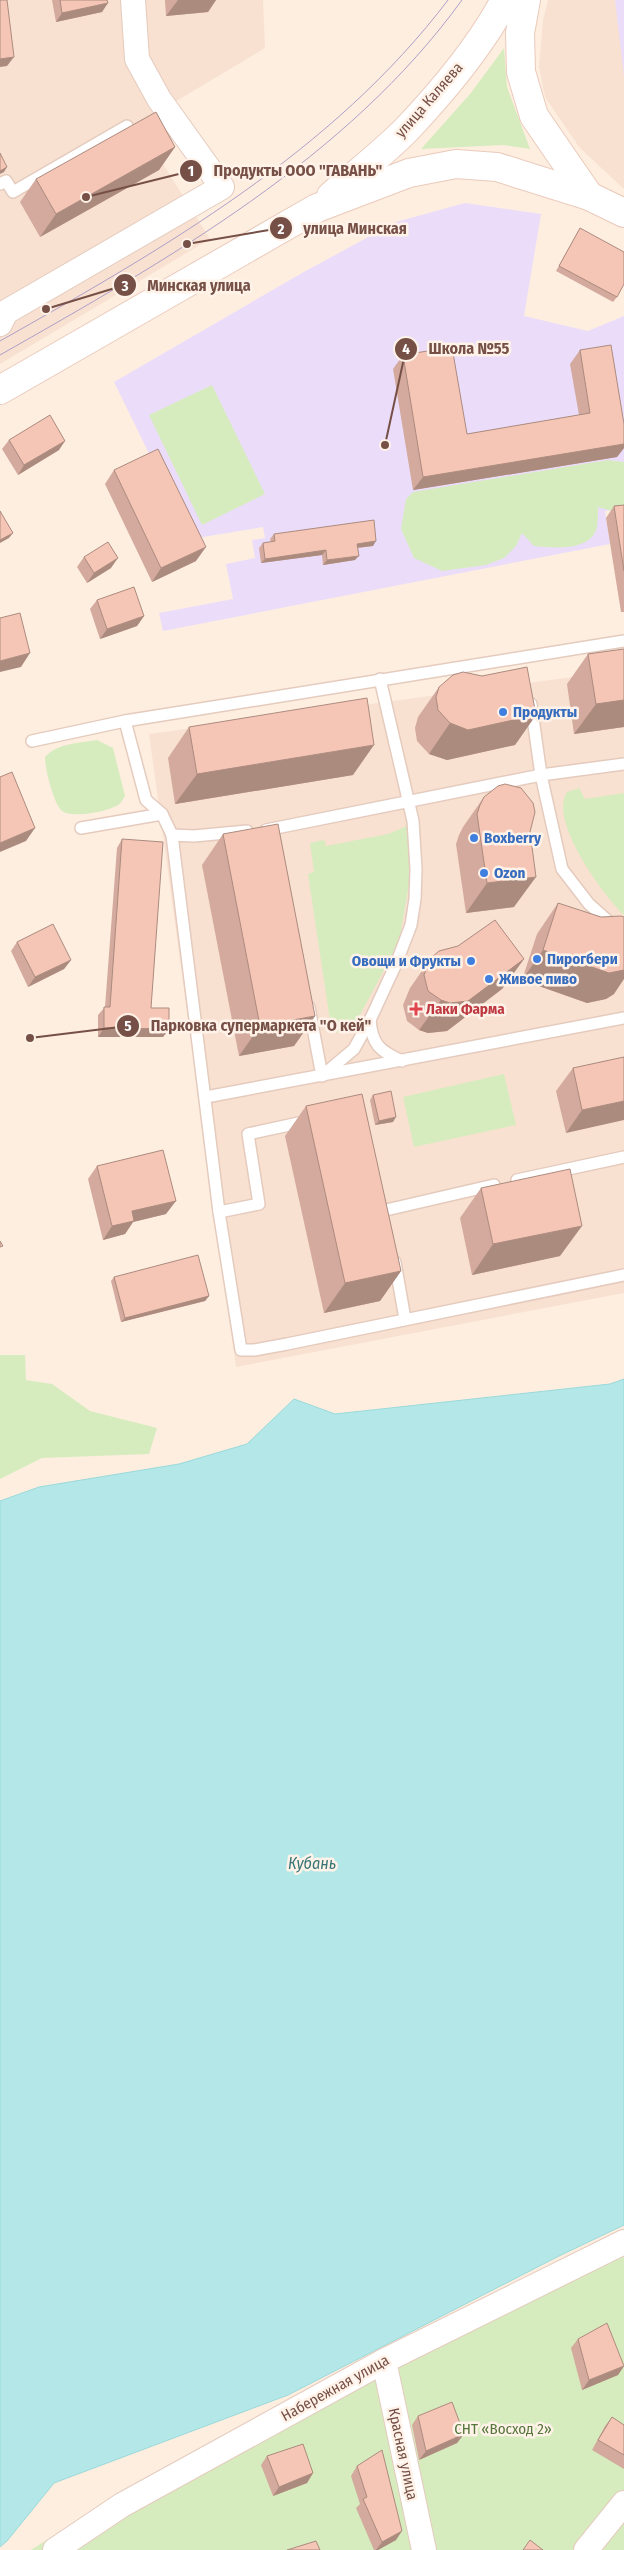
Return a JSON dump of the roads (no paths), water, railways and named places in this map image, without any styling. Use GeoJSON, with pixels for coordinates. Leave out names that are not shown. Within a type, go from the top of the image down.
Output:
{"type":"FeatureCollection","features":[{"type":"Feature","properties":{"kind":"main road","name":"улица Каляева"},"geometry":{"type":"LineString","coordinates":[[317,208],[405,131],[457,70],[505,0]]}},
{"type":"Feature","properties":{"kind":"main road"},"geometry":{"type":"LineString","coordinates":[[526,0],[520,33],[521,72],[534,116],[589,196]]}},
{"type":"Feature","properties":{"kind":"main road"},"geometry":{"type":"LineString","coordinates":[[0,390],[317,208],[409,172],[456,164],[497,167],[589,196],[624,213]]}},
{"type":"Feature","properties":{"kind":"street"},"geometry":{"type":"LineString","coordinates":[[2,312],[222,186],[160,99],[137,58],[133,0]]}},
{"type":"Feature","properties":{"kind":"street","name":"Набережная улица"},"geometry":{"type":"LineString","coordinates":[[55,2550],[122,2505],[384,2361],[624,2242]]}},
{"type":"Feature","properties":{"kind":"street","name":"Красная улица"},"geometry":{"type":"LineString","coordinates":[[384,2361],[421,2549]]}},
{"type":"Feature","properties":{"kind":"street"},"geometry":{"type":"LineString","coordinates":[[586,2550],[624,2503]]}},
{"type":"Feature","properties":{"kind":"lane"},"geometry":{"type":"LineString","coordinates":[[0,184],[6,181],[13,192],[126,126]]}},
{"type":"Feature","properties":{"kind":"lane"},"geometry":{"type":"LineString","coordinates":[[32,741],[125,721],[380,679],[525,660],[624,641]]}},
{"type":"Feature","properties":{"kind":"lane"},"geometry":{"type":"LineString","coordinates":[[322,1076],[354,1049],[370,1020],[396,964],[411,925],[415,899],[415,837],[380,679]]}},
{"type":"Feature","properties":{"kind":"lane"},"geometry":{"type":"LineString","coordinates":[[530,692],[541,776],[562,869],[589,904],[624,935]]}},
{"type":"Feature","properties":{"kind":"lane"},"geometry":{"type":"LineString","coordinates":[[125,721],[146,800],[162,814],[172,834],[219,1212],[240,1350],[254,1350],[624,1275]]}},
{"type":"Feature","properties":{"kind":"lane"},"geometry":{"type":"LineString","coordinates":[[172,834],[194,836],[277,834],[408,802],[541,776],[624,764]]}},
{"type":"Feature","properties":{"kind":"lane"},"geometry":{"type":"LineString","coordinates":[[81,828],[162,814]]}},
{"type":"Feature","properties":{"kind":"lane"},"geometry":{"type":"LineString","coordinates":[[306,992],[322,1076]]}},
{"type":"Feature","properties":{"kind":"lane"},"geometry":{"type":"LineString","coordinates":[[206,1097],[624,1018]]}},
{"type":"Feature","properties":{"kind":"lane"},"geometry":{"type":"LineString","coordinates":[[370,1020],[371,1038],[385,1053],[402,1060]]}},
{"type":"Feature","properties":{"kind":"lane"},"geometry":{"type":"LineString","coordinates":[[219,1212],[259,1204],[248,1134],[315,1120]]}},
{"type":"Feature","properties":{"kind":"lane"},"geometry":{"type":"LineString","coordinates":[[386,1210],[624,1157]]}},
{"type":"Feature","properties":{"kind":"lane"},"geometry":{"type":"LineString","coordinates":[[392,1246],[405,1319]]}},
{"type":"Feature","properties":{"kind":"water","name":"Кубань"},"geometry":{"type":"Polygon","coordinates":[[[624,1379],[624,2225],[559,2256],[288,2395],[54,2483],[0,2547],[0,1501],[39,1487],[179,1464],[247,1444],[294,1399],[335,1414],[610,1384],[624,1379]]]}},
{"type":"Feature","properties":{"kind":"tram line"},"geometry":{"type":"LineString","coordinates":[[0,341],[183,233],[242,193],[299,150],[352,104],[402,55],[448,0]]}},
{"type":"Feature","properties":{"kind":"tram line"},"geometry":{"type":"LineString","coordinates":[[0,355],[189,243],[250,202],[309,157],[365,109],[416,57],[462,0]]}},
{"type":"Feature","properties":{"kind":"place","name":"Продукты ООО \"ГАВАНЬ\""},"geometry":{"type":"Point","coordinates":[86,197]}},
{"type":"Feature","properties":{"kind":"place","name":"улица Минская"},"geometry":{"type":"Point","coordinates":[187,244]}},
{"type":"Feature","properties":{"kind":"place","name":"Минская улица"},"geometry":{"type":"Point","coordinates":[46,309]}},
{"type":"Feature","properties":{"kind":"place","name":"Школа №55"},"geometry":{"type":"Point","coordinates":[385,445]}},
{"type":"Feature","properties":{"kind":"place","name":"Продукты"},"geometry":{"type":"Point","coordinates":[503,712]}},
{"type":"Feature","properties":{"kind":"place","name":"Boxberry"},"geometry":{"type":"Point","coordinates":[474,838]}},
{"type":"Feature","properties":{"kind":"place","name":"Ozon"},"geometry":{"type":"Point","coordinates":[484,873]}},
{"type":"Feature","properties":{"kind":"place","name":"Пирогбери"},"geometry":{"type":"Point","coordinates":[537,959]}},
{"type":"Feature","properties":{"kind":"place","name":"Овощи и Фрукты"},"geometry":{"type":"Point","coordinates":[471,961]}},
{"type":"Feature","properties":{"kind":"place","name":"Живое пиво"},"geometry":{"type":"Point","coordinates":[489,979]}},
{"type":"Feature","properties":{"kind":"place","name":"Лаки Фарма"},"geometry":{"type":"Point","coordinates":[416,1009]}},
{"type":"Feature","properties":{"kind":"place","name":"Парковка супермаркета \"О кей\""},"geometry":{"type":"Point","coordinates":[30,1038]}},
{"type":"Feature","properties":{"kind":"park label","name":"СНТ «Восход 2»"},"geometry":{"type":"Point","coordinates":[503,2429]}}]}
